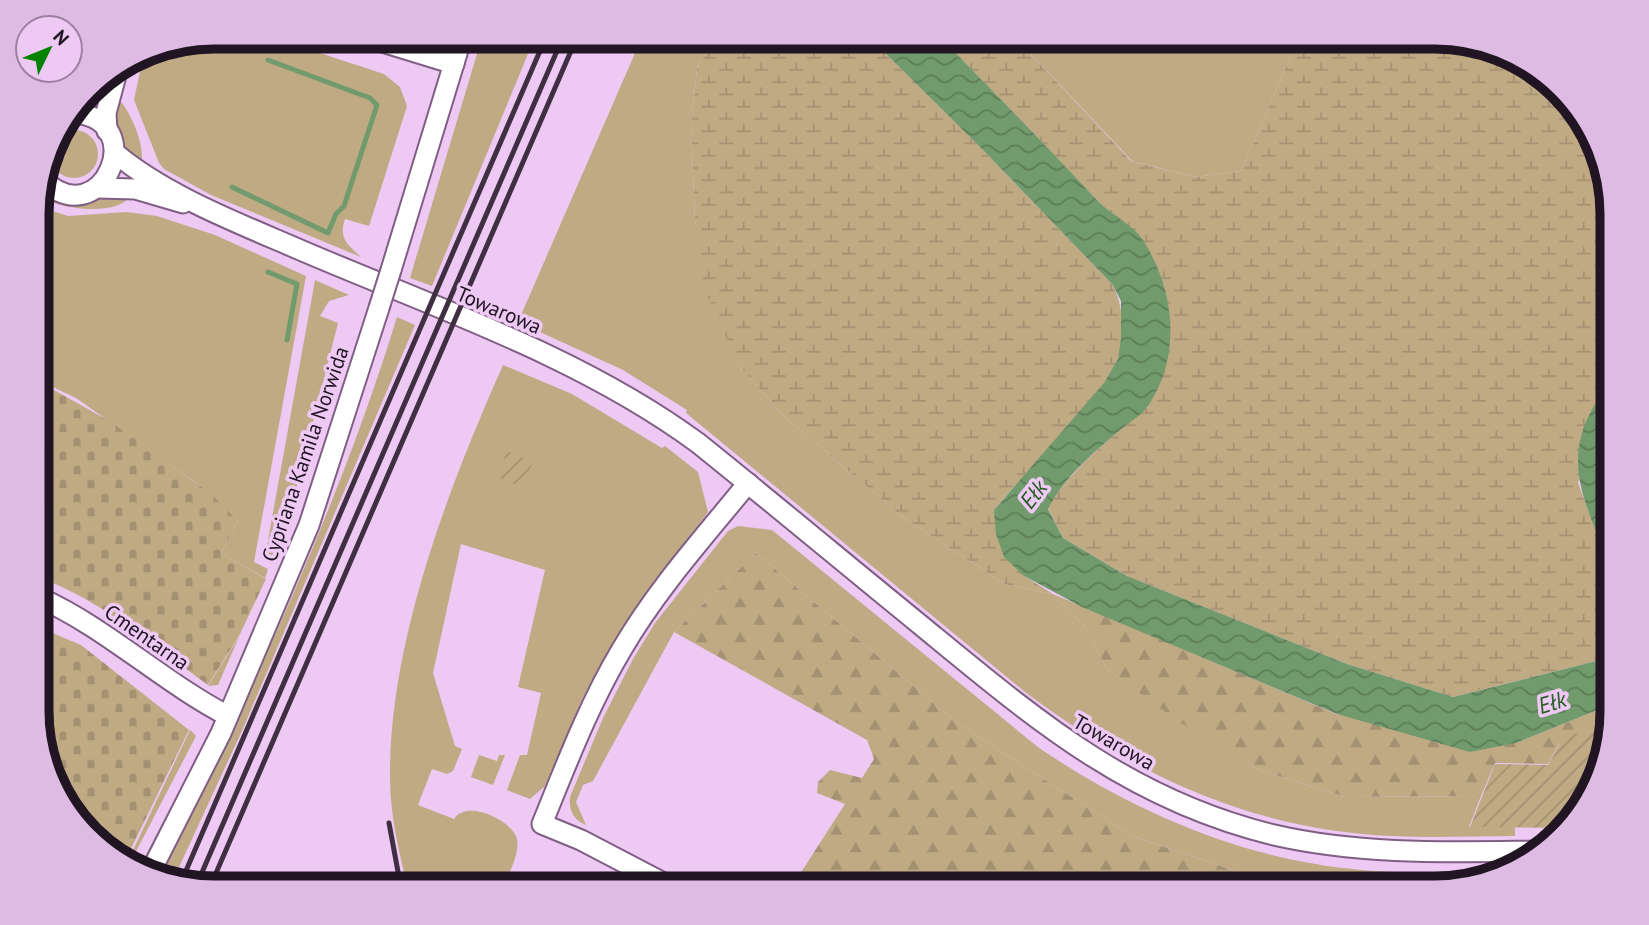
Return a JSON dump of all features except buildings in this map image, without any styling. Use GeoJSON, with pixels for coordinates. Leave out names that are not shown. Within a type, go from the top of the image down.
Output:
{"type":"FeatureCollection","features":[{"type":"Feature","properties":{"kind":"street"},"geometry":{"type":"LineString","coordinates":[[405,49],[454,64]]}},
{"type":"Feature","properties":{"kind":"street","name":"Cypriana Kamila Norwida"},"geometry":{"type":"LineString","coordinates":[[154,864],[228,716],[309,525],[458,49]]}},
{"type":"Feature","properties":{"kind":"street"},"geometry":{"type":"LineString","coordinates":[[98,188],[107,178],[115,153],[107,131],[106,113],[114,83]]}},
{"type":"Feature","properties":{"kind":"street"},"geometry":{"type":"LineString","coordinates":[[82,115],[93,118],[107,131]]}},
{"type":"Feature","properties":{"kind":"street","name":"Towarowa"},"geometry":{"type":"LineString","coordinates":[[115,153],[214,212],[601,380],[674,425],[1042,725],[1083,752],[1155,792],[1229,822],[1330,846],[1387,852],[1521,851]]}},
{"type":"Feature","properties":{"kind":"street","name":"Towarowa"},"geometry":{"type":"LineString","coordinates":[[52,186],[63,194],[75,195],[98,188],[135,190],[214,212]]}},
{"type":"Feature","properties":{"kind":"street"},"geometry":{"type":"LineString","coordinates":[[651,876],[581,840],[542,824],[595,698],[629,637],[663,587],[748,483]]}},
{"type":"Feature","properties":{"kind":"street","name":"Cmentarna"},"geometry":{"type":"LineString","coordinates":[[49,603],[79,618],[177,687],[228,716]]}},
{"type":"Feature","properties":{"kind":"green space"},"geometry":{"type":"Polygon","coordinates":[[[308,49],[384,74],[400,87],[407,106],[369,226],[345,219],[344,237],[361,257],[211,195],[164,169],[159,163],[134,100],[141,67],[161,58],[193,50],[308,49]]]}},
{"type":"Feature","properties":{"kind":"green space"},"geometry":{"type":"Polygon","coordinates":[[[478,49],[530,49],[432,286],[410,278],[478,49]]]}},
{"type":"Feature","properties":{"kind":"green space"},"geometry":{"type":"Polygon","coordinates":[[[637,49],[708,49],[697,68],[691,126],[695,221],[738,365],[783,415],[900,515],[1004,584],[1053,594],[1084,626],[1107,669],[1177,720],[1259,770],[1346,797],[1481,796],[1469,827],[1515,827],[1515,836],[1407,837],[1291,823],[1243,810],[1197,793],[1153,772],[1109,749],[1025,692],[686,413],[687,410],[623,370],[518,322],[637,49]]]}},
{"type":"Feature","properties":{"kind":"green space"},"geometry":{"type":"Polygon","coordinates":[[[708,49],[881,49],[1113,285],[1119,302],[1123,331],[1118,359],[1110,377],[1081,416],[994,510],[1024,576],[1053,594],[1004,584],[900,515],[783,415],[738,365],[704,288],[695,221],[691,126],[697,68],[708,49]]]}},
{"type":"Feature","properties":{"kind":"green space"},"geometry":{"type":"Polygon","coordinates":[[[952,49],[1026,49],[1131,161],[1195,177],[1241,171],[1294,49],[1456,50],[1498,62],[1517,71],[1552,97],[1583,141],[1597,182],[1600,204],[1600,408],[1578,483],[1600,542],[1600,660],[1453,697],[1347,664],[1127,576],[1063,538],[1048,508],[1057,493],[1093,454],[1148,407],[1142,238],[1102,205],[952,49]]]}},
{"type":"Feature","properties":{"kind":"green space"},"geometry":{"type":"Polygon","coordinates":[[[1026,49],[1294,49],[1241,171],[1195,177],[1132,161],[1026,49]]]}},
{"type":"Feature","properties":{"kind":"green space"},"geometry":{"type":"Polygon","coordinates":[[[119,100],[136,130],[141,149],[141,164],[127,151],[118,136],[116,110],[119,100]]]}},
{"type":"Feature","properties":{"kind":"green space"},"geometry":{"type":"Polygon","coordinates":[[[72,130],[83,132],[91,137],[98,154],[91,171],[74,178],[57,171],[58,161],[72,130]]]}},
{"type":"Feature","properties":{"kind":"green space"},"geometry":{"type":"Polygon","coordinates":[[[50,194],[69,201],[107,195],[129,197],[112,207],[99,209],[50,201],[50,194]]]}},
{"type":"Feature","properties":{"kind":"green space"},"geometry":{"type":"Polygon","coordinates":[[[49,210],[68,216],[126,212],[157,216],[215,235],[306,276],[254,562],[268,569],[265,578],[221,553],[238,521],[196,483],[76,398],[49,385],[49,210]]]}},
{"type":"Feature","properties":{"kind":"green space"},"geometry":{"type":"Polygon","coordinates":[[[315,280],[349,295],[329,301],[320,316],[338,323],[293,502],[271,559],[265,557],[315,280]]]}},
{"type":"Feature","properties":{"kind":"green space"},"geometry":{"type":"Polygon","coordinates":[[[397,317],[415,325],[241,733],[177,871],[163,867],[227,738],[290,600],[348,460],[397,317]]]}},
{"type":"Feature","properties":{"kind":"green space"},"geometry":{"type":"Polygon","coordinates":[[[503,365],[572,394],[662,448],[665,446],[698,472],[708,512],[622,627],[583,697],[545,786],[530,799],[507,790],[520,755],[527,755],[541,693],[518,687],[545,570],[461,544],[433,673],[455,746],[462,749],[453,771],[447,774],[432,769],[418,805],[454,819],[460,813],[469,811],[489,814],[514,832],[517,851],[508,876],[405,876],[390,792],[392,726],[399,674],[426,567],[443,514],[503,365]]]}},
{"type":"Feature","properties":{"kind":"green space"},"geometry":{"type":"Polygon","coordinates":[[[49,387],[111,422],[211,494],[238,521],[221,553],[266,579],[239,636],[208,685],[105,611],[49,581],[49,387]]]}},
{"type":"Feature","properties":{"kind":"green space"},"geometry":{"type":"Polygon","coordinates":[[[507,451],[533,462],[522,487],[497,477],[507,451]]]}},
{"type":"Feature","properties":{"kind":"green space"},"geometry":{"type":"Polygon","coordinates":[[[738,526],[772,530],[1039,748],[1153,813],[1234,844],[1318,865],[1391,872],[1470,872],[1445,876],[1250,876],[1132,836],[957,723],[756,553],[674,632],[593,781],[583,785],[576,802],[586,825],[573,814],[570,797],[603,718],[655,623],[728,531],[738,526]]]}},
{"type":"Feature","properties":{"kind":"green space"},"geometry":{"type":"Polygon","coordinates":[[[756,553],[957,723],[1132,836],[1250,876],[799,876],[845,804],[817,793],[818,782],[830,770],[862,778],[874,759],[867,740],[674,632],[756,553]]]}},
{"type":"Feature","properties":{"kind":"green space"},"geometry":{"type":"Polygon","coordinates":[[[1053,594],[1336,714],[1516,743],[1600,709],[1599,732],[1594,751],[1587,746],[1559,744],[1548,764],[1495,763],[1481,796],[1346,797],[1259,770],[1176,720],[1107,669],[1084,626],[1053,594]]]}},
{"type":"Feature","properties":{"kind":"green space"},"geometry":{"type":"Polygon","coordinates":[[[49,632],[81,645],[189,730],[129,852],[97,828],[71,793],[62,774],[50,732],[49,632]]]}},
{"type":"Feature","properties":{"kind":"green space"},"geometry":{"type":"Polygon","coordinates":[[[239,637],[218,685],[208,686],[239,637]]]}},
{"type":"Feature","properties":{"kind":"green space"},"geometry":{"type":"Polygon","coordinates":[[[212,728],[146,861],[143,859],[212,728]]]}},
{"type":"Feature","properties":{"kind":"green space"},"geometry":{"type":"Polygon","coordinates":[[[1599,729],[1594,753],[1578,793],[1552,828],[1470,827],[1495,764],[1548,765],[1564,736],[1599,729]]]}},
{"type":"Feature","properties":{"kind":"green space"},"geometry":{"type":"Polygon","coordinates":[[[190,730],[196,736],[134,855],[131,854],[190,730]]]}},
{"type":"Feature","properties":{"kind":"green space"},"geometry":{"type":"Polygon","coordinates":[[[479,755],[497,761],[499,755],[505,755],[493,785],[471,777],[479,755]]]}},
{"type":"Feature","properties":{"kind":"water","name":"Ełk"},"geometry":{"type":"Polygon","coordinates":[[[881,49],[952,49],[1099,202],[1139,235],[1154,259],[1168,301],[1170,345],[1159,387],[1146,409],[1082,464],[1055,497],[1048,509],[1063,538],[1127,576],[1347,664],[1453,697],[1600,660],[1600,709],[1516,743],[1470,752],[1337,714],[1082,607],[1024,576],[1004,557],[996,534],[994,510],[1104,383],[1118,359],[1121,301],[1113,285],[881,49]]]}},
{"type":"Feature","properties":{"kind":"water"},"geometry":{"type":"Polygon","coordinates":[[[1600,395],[1600,542],[1588,511],[1578,471],[1583,429],[1600,395]]]}},
{"type":"Feature","properties":{"kind":"waterway"},"geometry":{"type":"LineString","coordinates":[[232,187],[328,233],[336,214],[344,206],[377,105],[370,98],[268,60]]}},
{"type":"Feature","properties":{"kind":"waterway"},"geometry":{"type":"LineString","coordinates":[[268,272],[297,284],[287,340]]}},
{"type":"Feature","properties":{"kind":"railway"},"geometry":{"type":"LineString","coordinates":[[185,873],[541,49]]}},
{"type":"Feature","properties":{"kind":"railway"},"geometry":{"type":"LineString","coordinates":[[201,875],[558,49]]}},
{"type":"Feature","properties":{"kind":"railway"},"geometry":{"type":"LineString","coordinates":[[215,876],[572,49]]}},
{"type":"Feature","properties":{"kind":"railway"},"geometry":{"type":"LineString","coordinates":[[389,823],[399,876]]}}]}
